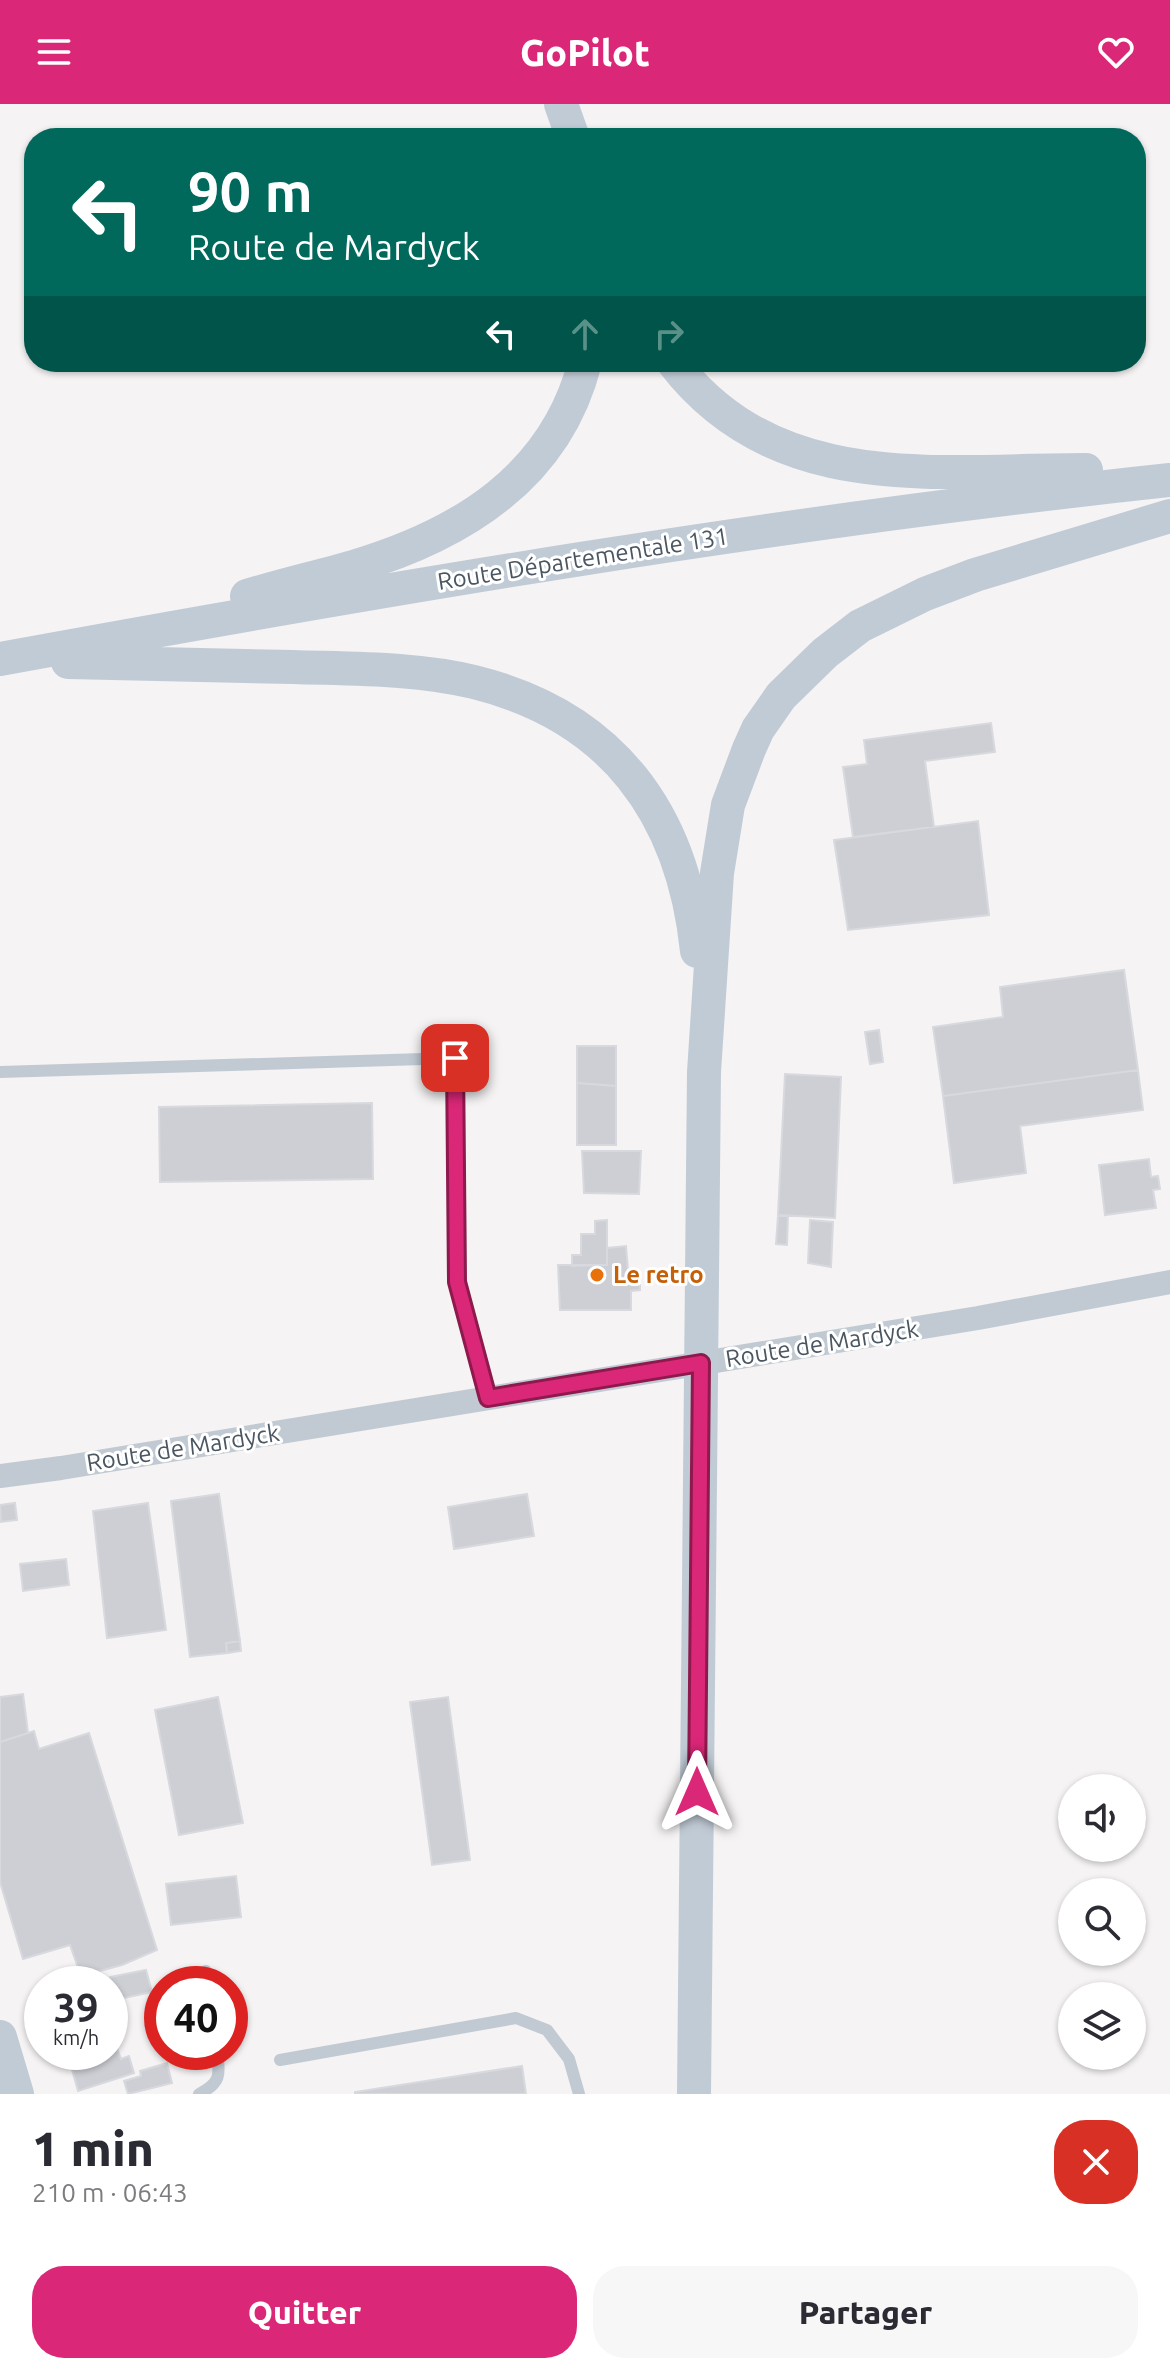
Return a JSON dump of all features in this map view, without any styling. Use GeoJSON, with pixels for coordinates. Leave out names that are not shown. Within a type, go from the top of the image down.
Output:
{"type":"FeatureCollection","features":[{"type":"Feature","properties":{"kind":"main road"},"geometry":{"type":"LineString","coordinates":[[124,637],[257,593],[373,561],[415,545],[474,514],[511,488],[538,458],[560,424],[581,372]]}},
{"type":"Feature","properties":{"kind":"main road"},"geometry":{"type":"LineString","coordinates":[[682,372],[716,408],[747,428],[784,447],[843,464],[936,473],[1170,471]]}},
{"type":"Feature","properties":{"kind":"main road","name":"Route Départementale 131"},"geometry":{"type":"LineString","coordinates":[[0,662],[124,637],[701,539],[1170,480]]}},
{"type":"Feature","properties":{"kind":"main road"},"geometry":{"type":"LineString","coordinates":[[694,2094],[704,1072],[717,873],[724,824],[740,768],[758,729],[781,696],[842,639],[901,605],[993,569],[1170,516]]}},
{"type":"Feature","properties":{"kind":"main road"},"geometry":{"type":"LineString","coordinates":[[0,662],[177,663],[407,672],[453,678],[494,688],[558,716],[585,732],[629,772],[654,805],[671,841],[685,881],[695,928],[704,1072]]}},
{"type":"Feature","properties":{"kind":"main road"},"geometry":{"type":"LineString","coordinates":[[0,2037],[17,2094]]}},
{"type":"Feature","properties":{"kind":"street","name":"Route de Mardyck"},"geometry":{"type":"LineString","coordinates":[[0,1476],[963,1321],[1170,1282]]}},
{"type":"Feature","properties":{"kind":"lane"},"geometry":{"type":"LineString","coordinates":[[0,1072],[455,1058],[457,1282],[488,1398]]}},
{"type":"Feature","properties":{"kind":"lane"},"geometry":{"type":"LineString","coordinates":[[280,2060],[516,2018],[547,2030],[569,2059],[579,2094]]}},
{"type":"Feature","properties":{"kind":"lane"},"geometry":{"type":"LineString","coordinates":[[199,2094],[212,2088],[218,2079],[218,2070]]}},
{"type":"Feature","properties":{"kind":"building"},"geometry":{"type":"Polygon","coordinates":[[[991,723],[995,752],[925,761],[934,827],[853,837],[843,767],[867,764],[864,740],[991,723]]]}},
{"type":"Feature","properties":{"kind":"building"},"geometry":{"type":"Polygon","coordinates":[[[978,821],[989,915],[848,930],[834,840],[978,821]]]}},
{"type":"Feature","properties":{"kind":"building"},"geometry":{"type":"Polygon","coordinates":[[[1124,970],[1138,1070],[943,1096],[933,1027],[1003,1017],[1000,987],[1124,970]]]}},
{"type":"Feature","properties":{"kind":"building"},"geometry":{"type":"Polygon","coordinates":[[[879,1030],[883,1062],[870,1064],[865,1032],[879,1030]]]}},
{"type":"Feature","properties":{"kind":"building"},"geometry":{"type":"Polygon","coordinates":[[[577,1046],[616,1046],[616,1086],[577,1083],[577,1046]]]}},
{"type":"Feature","properties":{"kind":"building"},"geometry":{"type":"Polygon","coordinates":[[[1138,1070],[1143,1110],[1020,1126],[1026,1173],[954,1183],[943,1096],[1138,1070]]]}},
{"type":"Feature","properties":{"kind":"building"},"geometry":{"type":"Polygon","coordinates":[[[785,1074],[841,1077],[835,1218],[778,1215],[785,1074]]]}},
{"type":"Feature","properties":{"kind":"building"},"geometry":{"type":"Polygon","coordinates":[[[577,1083],[616,1086],[616,1145],[577,1145],[577,1083]]]}},
{"type":"Feature","properties":{"kind":"building"},"geometry":{"type":"Polygon","coordinates":[[[372,1103],[373,1179],[160,1182],[159,1107],[372,1103]]]}},
{"type":"Feature","properties":{"kind":"building"},"geometry":{"type":"Polygon","coordinates":[[[582,1151],[641,1151],[639,1194],[584,1193],[582,1151]]]}},
{"type":"Feature","properties":{"kind":"building"},"geometry":{"type":"Polygon","coordinates":[[[1149,1159],[1151,1177],[1158,1176],[1160,1189],[1153,1190],[1156,1208],[1105,1215],[1099,1165],[1149,1159]]]}},
{"type":"Feature","properties":{"kind":"building"},"geometry":{"type":"Polygon","coordinates":[[[778,1216],[788,1216],[787,1245],[776,1244],[778,1216]]]}},
{"type":"Feature","properties":{"kind":"building"},"geometry":{"type":"Polygon","coordinates":[[[607,1220],[607,1265],[572,1266],[572,1255],[581,1255],[581,1234],[595,1234],[595,1221],[607,1220]]]}},
{"type":"Feature","properties":{"kind":"building"},"geometry":{"type":"Polygon","coordinates":[[[810,1220],[833,1222],[831,1267],[808,1263],[810,1220]]]}},
{"type":"Feature","properties":{"kind":"building","name":"Le retro"},"geometry":{"type":"Polygon","coordinates":[[[626,1246],[628,1270],[636,1269],[635,1280],[640,1280],[640,1290],[631,1291],[631,1310],[560,1310],[558,1265],[607,1265],[607,1248],[626,1246]]]}},
{"type":"Feature","properties":{"kind":"building"},"geometry":{"type":"Polygon","coordinates":[[[219,1494],[240,1641],[226,1643],[227,1653],[190,1657],[171,1501],[219,1494]]]}},
{"type":"Feature","properties":{"kind":"building"},"geometry":{"type":"Polygon","coordinates":[[[527,1494],[534,1536],[454,1549],[448,1507],[527,1494]]]}},
{"type":"Feature","properties":{"kind":"building"},"geometry":{"type":"Polygon","coordinates":[[[15,1503],[17,1520],[1,1522],[0,1505],[15,1503]]]}},
{"type":"Feature","properties":{"kind":"building"},"geometry":{"type":"Polygon","coordinates":[[[148,1503],[166,1630],[107,1638],[93,1511],[148,1503]]]}},
{"type":"Feature","properties":{"kind":"building"},"geometry":{"type":"Polygon","coordinates":[[[66,1559],[69,1585],[23,1591],[20,1564],[66,1559]]]}},
{"type":"Feature","properties":{"kind":"building"},"geometry":{"type":"Polygon","coordinates":[[[240,1641],[241,1651],[227,1653],[226,1643],[240,1641]]]}},
{"type":"Feature","properties":{"kind":"building"},"geometry":{"type":"Polygon","coordinates":[[[23,1694],[28,1733],[0,1742],[0,1697],[23,1694]]]}},
{"type":"Feature","properties":{"kind":"building"},"geometry":{"type":"Polygon","coordinates":[[[218,1697],[243,1823],[179,1835],[155,1710],[218,1697]]]}},
{"type":"Feature","properties":{"kind":"building"},"geometry":{"type":"Polygon","coordinates":[[[448,1697],[470,1860],[432,1865],[410,1702],[448,1697]]]}},
{"type":"Feature","properties":{"kind":"building"},"geometry":{"type":"Polygon","coordinates":[[[34,1731],[39,1749],[89,1733],[157,1950],[118,1966],[77,1966],[70,1945],[23,1959],[0,1882],[0,1742],[34,1731]]]}},
{"type":"Feature","properties":{"kind":"building"},"geometry":{"type":"Polygon","coordinates":[[[236,1876],[241,1917],[171,1925],[166,1884],[236,1876]]]}},
{"type":"Feature","properties":{"kind":"building"},"geometry":{"type":"Polygon","coordinates":[[[144,1970],[144,1994],[128,1997],[128,1974],[144,1970]]]}},
{"type":"Feature","properties":{"kind":"building"},"geometry":{"type":"Polygon","coordinates":[[[129,2056],[134,2073],[78,2091],[72,2070],[128,2070],[129,2056]]]}},
{"type":"Feature","properties":{"kind":"building"},"geometry":{"type":"Polygon","coordinates":[[[522,2066],[526,2094],[355,2094],[355,2092],[522,2066]]]}},
{"type":"Feature","properties":{"kind":"building"},"geometry":{"type":"Polygon","coordinates":[[[169,2070],[172,2083],[128,2094],[124,2081],[141,2076],[140,2071],[169,2070]]]}},
{"type":"Feature","properties":{"kind":"place","name":"Le retro"},"geometry":{"type":"Point","coordinates":[597,1275]}},
{"type":"Feature","properties":{"kind":"route"},"geometry":{"type":"LineString","coordinates":[[455,1058],[457,1282],[488,1398],[701,1363],[697,1792]]}}]}
